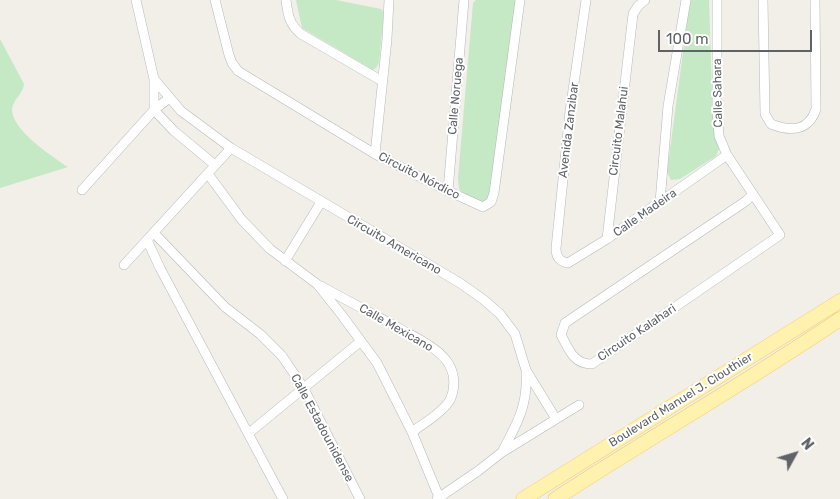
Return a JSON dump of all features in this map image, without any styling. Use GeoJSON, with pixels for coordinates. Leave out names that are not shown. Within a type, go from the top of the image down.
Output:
{"type":"FeatureCollection","features":[{"type":"Feature","properties":{"kind":"main road","name":"Boulevard Manuel J. Clouthier"},"geometry":{"type":"LineString","coordinates":[[522,499],[840,301]]}},
{"type":"Feature","properties":{"kind":"main road","name":"Boulevard Manuel J. Clouthier"},"geometry":{"type":"LineString","coordinates":[[555,499],[643,442],[796,349],[840,319]]}},
{"type":"Feature","properties":{"kind":"street"},"geometry":{"type":"LineString","coordinates":[[136,0],[154,80],[154,110],[169,126],[215,165]]}},
{"type":"Feature","properties":{"kind":"street","name":"Circuito Nórdico"},"geometry":{"type":"LineString","coordinates":[[215,0],[229,55],[238,71],[375,154],[448,192],[480,206],[487,206],[491,202],[494,193],[520,0]]}},
{"type":"Feature","properties":{"kind":"street"},"geometry":{"type":"LineString","coordinates":[[286,0],[290,23],[300,34],[382,81]]}},
{"type":"Feature","properties":{"kind":"street"},"geometry":{"type":"LineString","coordinates":[[375,154],[387,39],[389,0],[395,0]]}},
{"type":"Feature","properties":{"kind":"street","name":"Calle Noruega"},"geometry":{"type":"LineString","coordinates":[[448,192],[464,0]]}},
{"type":"Feature","properties":{"kind":"street","name":"Avenida Zanzibar"},"geometry":{"type":"LineString","coordinates":[[560,260],[556,254],[556,248],[570,111],[586,0]]}},
{"type":"Feature","properties":{"kind":"street","name":"Circuito Malahui"},"geometry":{"type":"LineString","coordinates":[[607,240],[633,14],[645,0]]}},
{"type":"Feature","properties":{"kind":"street"},"geometry":{"type":"LineString","coordinates":[[660,202],[668,106],[686,0]]}},
{"type":"Feature","properties":{"kind":"street","name":"Calle Sahara"},"geometry":{"type":"LineString","coordinates":[[717,0],[718,126],[719,136],[727,155]]}},
{"type":"Feature","properties":{"kind":"street"},"geometry":{"type":"LineString","coordinates":[[763,0],[765,114],[771,124],[787,128],[800,128],[807,125],[813,119],[816,109],[815,0]]}},
{"type":"Feature","properties":{"kind":"street","name":"Circuito Americano"},"geometry":{"type":"LineString","coordinates":[[154,80],[168,99],[190,119],[231,148],[460,283],[500,314],[515,334],[526,370],[527,388],[524,406],[501,453]]}},
{"type":"Feature","properties":{"kind":"street"},"geometry":{"type":"LineString","coordinates":[[82,190],[154,110],[168,99]]}},
{"type":"Feature","properties":{"kind":"street"},"geometry":{"type":"LineString","coordinates":[[124,265],[231,148]]}},
{"type":"Feature","properties":{"kind":"street","name":"Calle Madeira"},"geometry":{"type":"LineString","coordinates":[[560,260],[568,263],[607,240],[727,155]]}},
{"type":"Feature","properties":{"kind":"street","name":"Circuito Kalahari"},"geometry":{"type":"LineString","coordinates":[[727,155],[753,194],[780,235],[592,364],[579,362],[574,357],[561,335],[564,323],[746,201],[753,194]]}},
{"type":"Feature","properties":{"kind":"street","name":"Calle Mexicano"},"geometry":{"type":"LineString","coordinates":[[208,174],[242,220],[270,249],[317,284],[418,339],[439,353],[447,361],[453,373],[454,387],[449,401],[412,432]]}},
{"type":"Feature","properties":{"kind":"street"},"geometry":{"type":"LineString","coordinates":[[286,260],[321,202]]}},
{"type":"Feature","properties":{"kind":"street","name":"Calle Estadounidense"},"geometry":{"type":"LineString","coordinates":[[154,233],[225,307],[260,334],[282,356],[303,387],[360,499]]}},
{"type":"Feature","properties":{"kind":"street"},"geometry":{"type":"LineString","coordinates":[[147,240],[160,268],[283,499]]}},
{"type":"Feature","properties":{"kind":"street","name":"Calle Mexicano"},"geometry":{"type":"LineString","coordinates":[[317,284],[376,363],[412,432],[438,498]]}},
{"type":"Feature","properties":{"kind":"street"},"geometry":{"type":"LineString","coordinates":[[249,433],[303,387],[361,342]]}},
{"type":"Feature","properties":{"kind":"street","name":"Circuito Americano"},"geometry":{"type":"LineString","coordinates":[[526,370],[556,418]]}},
{"type":"Feature","properties":{"kind":"street","name":"Circuito Americano"},"geometry":{"type":"LineString","coordinates":[[438,498],[501,453],[578,405]]}},
{"type":"Feature","properties":{"kind":"green space"},"geometry":{"type":"Polygon","coordinates":[[[296,0],[336,0],[381,9],[384,13],[377,67],[373,70],[302,28],[296,0]]]}},
{"type":"Feature","properties":{"kind":"green space"},"geometry":{"type":"Polygon","coordinates":[[[476,0],[516,0],[491,195],[487,200],[479,203],[459,189],[458,178],[473,3],[476,0]]]}},
{"type":"Feature","properties":{"kind":"green space"},"geometry":{"type":"Polygon","coordinates":[[[690,0],[709,0],[713,123],[719,149],[716,156],[680,179],[671,180],[667,172],[690,0]]]}},
{"type":"Feature","properties":{"kind":"green space"},"geometry":{"type":"Polygon","coordinates":[[[0,39],[24,84],[13,105],[12,113],[16,122],[32,140],[68,167],[0,188],[0,39]]]}}]}
